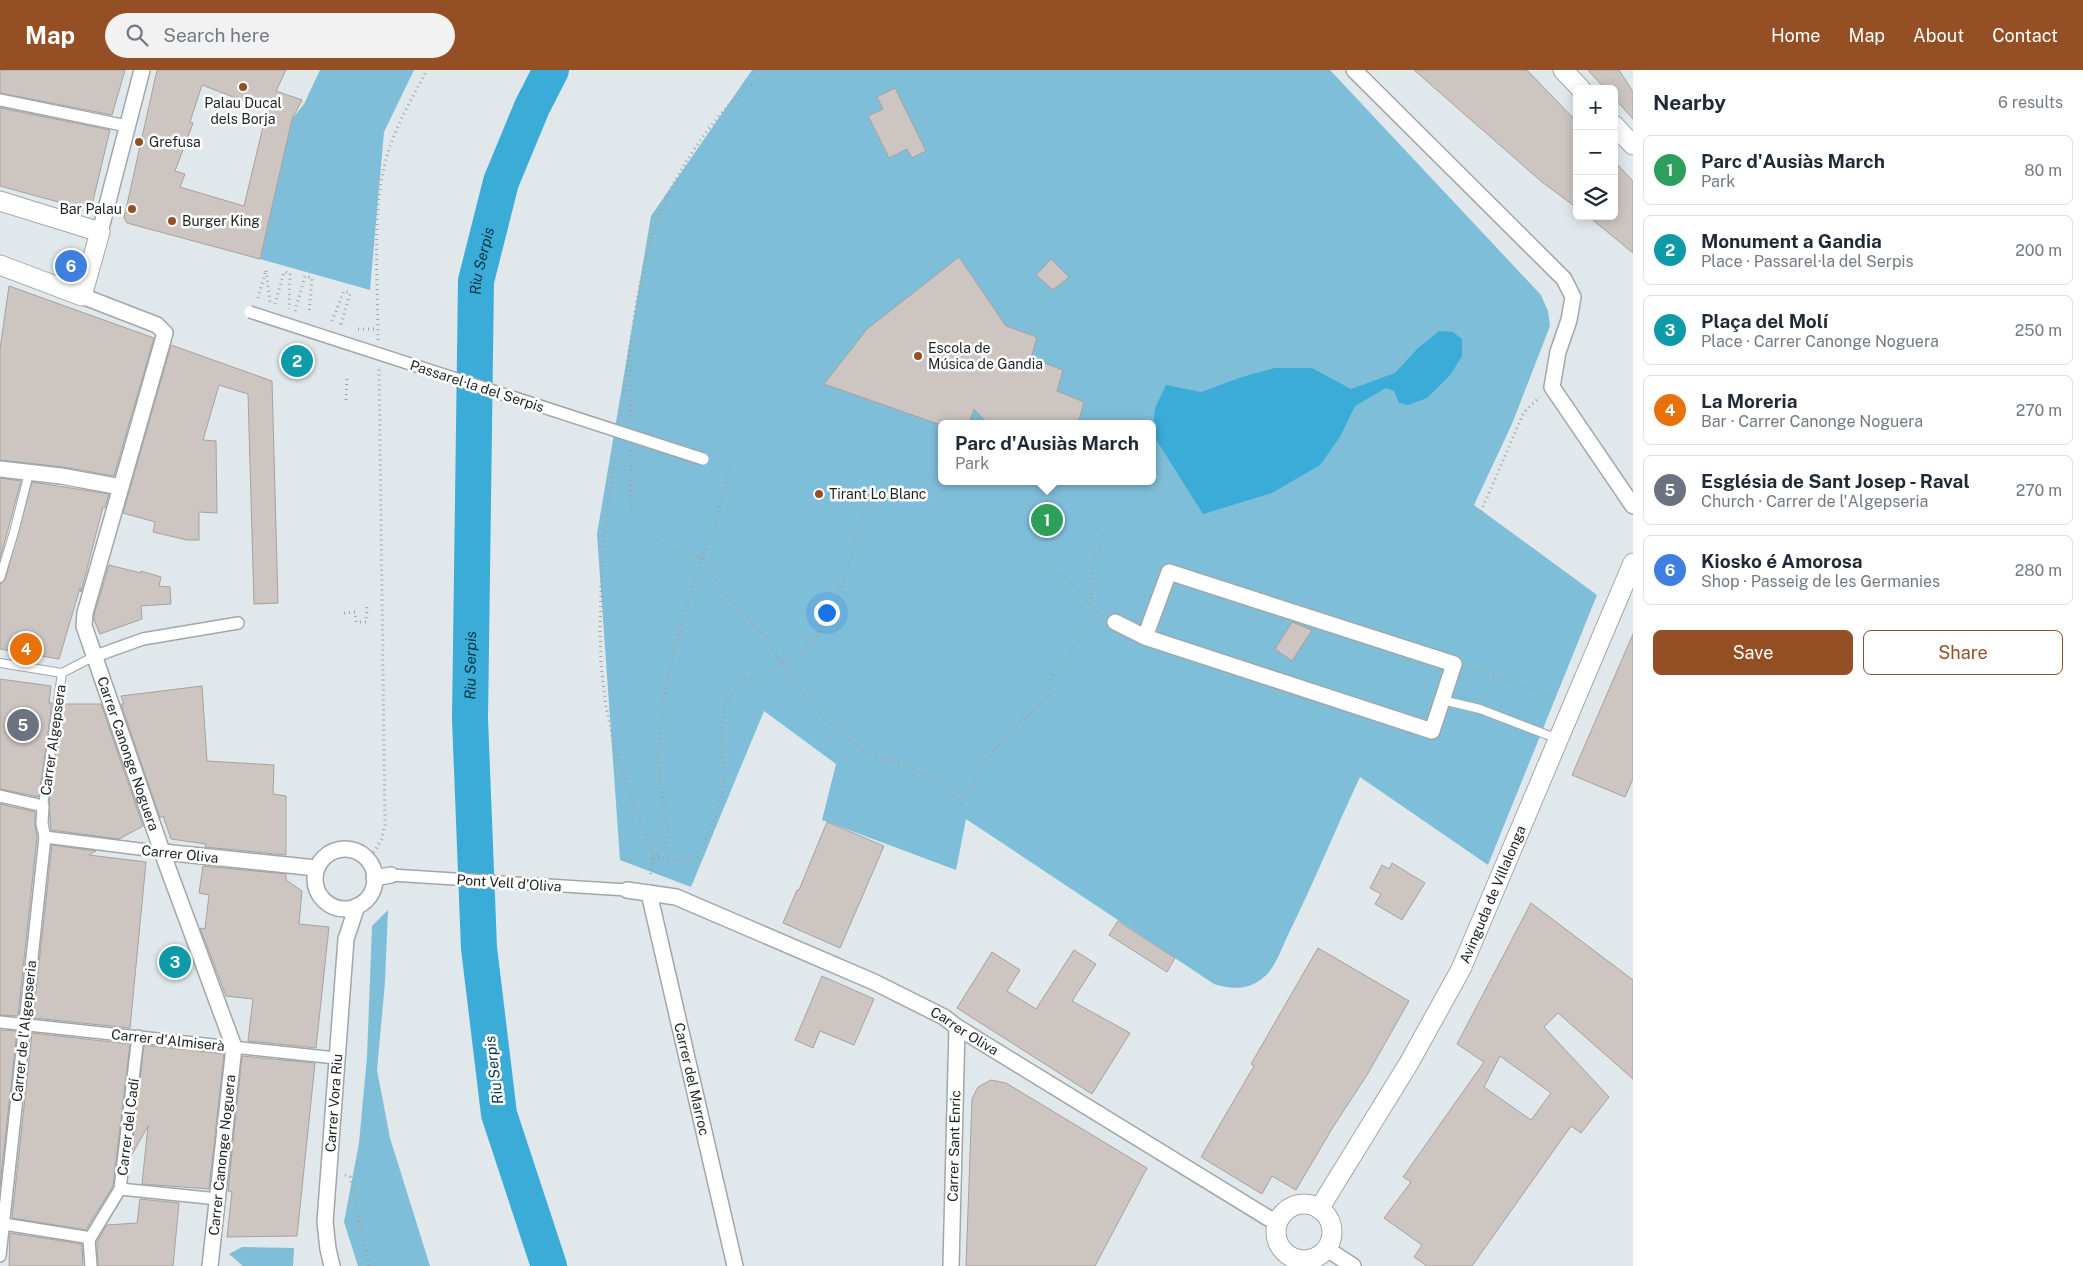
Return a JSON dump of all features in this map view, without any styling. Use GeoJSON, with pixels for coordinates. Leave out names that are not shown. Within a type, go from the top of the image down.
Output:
{"type":"FeatureCollection","features":[{"type":"Feature","properties":{"kind":"street"},"geometry":{"type":"LineString","coordinates":[[0,265],[82,296],[142,70]]}},
{"type":"Feature","properties":{"kind":"street"},"geometry":{"type":"LineString","coordinates":[[1354,70],[1564,279],[1573,297],[1558,352],[1552,387],[1633,506]]}},
{"type":"Feature","properties":{"kind":"street"},"geometry":{"type":"LineString","coordinates":[[1563,70],[1576,85]]}},
{"type":"Feature","properties":{"kind":"street"},"geometry":{"type":"LineString","coordinates":[[0,100],[127,126]]}},
{"type":"Feature","properties":{"kind":"street"},"geometry":{"type":"LineString","coordinates":[[1618,129],[1633,144]]}},
{"type":"Feature","properties":{"kind":"street"},"geometry":{"type":"LineString","coordinates":[[0,201],[100,232]]}},
{"type":"Feature","properties":{"kind":"street","name":"Carrer Canonge Noguera"},"geometry":{"type":"LineString","coordinates":[[82,296],[157,325],[165,333],[85,613],[84,626],[93,657],[234,1047],[210,1266]]}},
{"type":"Feature","properties":{"kind":"street","name":"Passarel·la del Serpis"},"geometry":{"type":"LineString","coordinates":[[251,307],[703,459]]}},
{"type":"Feature","properties":{"kind":"street"},"geometry":{"type":"LineString","coordinates":[[0,469],[100,482],[121,487]]}},
{"type":"Feature","properties":{"kind":"street","name":"Avinguda de Villalonga"},"geometry":{"type":"LineString","coordinates":[[1319,1209],[1409,1063],[1461,969],[1633,562]]}},
{"type":"Feature","properties":{"kind":"street"},"geometry":{"type":"LineString","coordinates":[[1115,622],[1145,637],[1432,731],[1454,664],[1169,572],[1145,637]]}},
{"type":"Feature","properties":{"kind":"street"},"geometry":{"type":"LineString","coordinates":[[93,657],[143,639],[238,623]]}},
{"type":"Feature","properties":{"kind":"street"},"geometry":{"type":"LineString","coordinates":[[0,796],[43,806]]}},
{"type":"Feature","properties":{"kind":"street","name":"Carrer de l'Algepseria"},"geometry":{"type":"LineString","coordinates":[[0,1256],[45,837],[42,824],[43,806]]}},
{"type":"Feature","properties":{"kind":"street","name":"Carrer Oliva"},"geometry":{"type":"LineString","coordinates":[[45,837],[316,868]]}},
{"type":"Feature","properties":{"kind":"street"},"geometry":{"type":"LineString","coordinates":[[343,849],[358,852],[368,861],[374,878],[370,895],[357,906],[344,908],[331,906],[318,894],[315,877],[316,868],[327,855],[343,849]]}},
{"type":"Feature","properties":{"kind":"street"},"geometry":{"type":"LineString","coordinates":[[374,878],[391,875]]}},
{"type":"Feature","properties":{"kind":"street","name":"Pont Vell d’Oliva"},"geometry":{"type":"LineString","coordinates":[[391,875],[627,890]]}},
{"type":"Feature","properties":{"kind":"street","name":"Carrer Oliva"},"geometry":{"type":"LineString","coordinates":[[627,890],[676,897],[883,986],[944,1017],[957,1027],[1278,1224]]}},
{"type":"Feature","properties":{"kind":"street","name":"Carrer del Marroc"},"geometry":{"type":"LineString","coordinates":[[649,893],[735,1266]]}},
{"type":"Feature","properties":{"kind":"street","name":"Carrer Vora Riu"},"geometry":{"type":"LineString","coordinates":[[331,906],[346,939]]}},
{"type":"Feature","properties":{"kind":"street","name":"Carrer Vora Riu"},"geometry":{"type":"LineString","coordinates":[[332,1266],[325,1230],[328,1169],[346,939],[357,906]]}},
{"type":"Feature","properties":{"kind":"street","name":"Carrer d'Almiserà"},"geometry":{"type":"LineString","coordinates":[[0,1022],[336,1058]]}},
{"type":"Feature","properties":{"kind":"street","name":"Carrer Sant Enric"},"geometry":{"type":"LineString","coordinates":[[951,1266],[957,1027]]}},
{"type":"Feature","properties":{"kind":"street","name":"Carrer del Cadí"},"geometry":{"type":"LineString","coordinates":[[90,1240],[120,1189],[138,1036]]}},
{"type":"Feature","properties":{"kind":"street"},"geometry":{"type":"LineString","coordinates":[[120,1189],[218,1199]]}},
{"type":"Feature","properties":{"kind":"street"},"geometry":{"type":"LineString","coordinates":[[1301,1204],[1319,1209],[1326,1214],[1332,1229],[1332,1237],[1327,1249],[1318,1257],[1310,1260],[1292,1262],[1280,1247],[1277,1239],[1278,1224],[1284,1213],[1291,1207],[1301,1204]]}},
{"type":"Feature","properties":{"kind":"street"},"geometry":{"type":"LineString","coordinates":[[4,1224],[85,1237],[90,1240],[90,1266]]}},
{"type":"Feature","properties":{"kind":"street"},"geometry":{"type":"LineString","coordinates":[[1327,1249],[1353,1266]]}},
{"type":"Feature","properties":{"kind":"lane"},"geometry":{"type":"LineString","coordinates":[[0,578],[29,472]]}},
{"type":"Feature","properties":{"kind":"lane"},"geometry":{"type":"LineString","coordinates":[[0,663],[62,673],[93,657]]}},
{"type":"Feature","properties":{"kind":"lane","name":"Carrer Algepsera"},"geometry":{"type":"LineString","coordinates":[[43,806],[62,673]]}},
{"type":"Feature","properties":{"kind":"lane"},"geometry":{"type":"LineString","coordinates":[[1442,700],[1480,709],[1558,739]]}},
{"type":"Feature","properties":{"kind":"path"},"geometry":{"type":"LineString","coordinates":[[379,349],[378,236],[384,168],[403,116],[427,70]]}},
{"type":"Feature","properties":{"kind":"path"},"geometry":{"type":"LineString","coordinates":[[619,425],[631,334],[646,256],[665,202],[684,164],[728,107],[768,70]]}},
{"type":"Feature","properties":{"kind":"path"},"geometry":{"type":"LineString","coordinates":[[251,307],[258,298],[266,270],[270,303],[275,304],[284,272],[290,273],[288,308],[295,311],[305,276],[312,278],[308,314],[315,316]]}},
{"type":"Feature","properties":{"kind":"path"},"geometry":{"type":"LineString","coordinates":[[328,320],[333,321],[344,291],[350,293],[341,324],[347,326]]}},
{"type":"Feature","properties":{"kind":"path"},"geometry":{"type":"LineString","coordinates":[[354,328],[360,330],[378,329]]}},
{"type":"Feature","properties":{"kind":"path"},"geometry":{"type":"LineString","coordinates":[[630,423],[631,334]]}},
{"type":"Feature","properties":{"kind":"path"},"geometry":{"type":"LineString","coordinates":[[368,861],[382,839],[384,825],[379,358]]}},
{"type":"Feature","properties":{"kind":"path"},"geometry":{"type":"LineString","coordinates":[[346,400],[347,376]]}},
{"type":"Feature","properties":{"kind":"path"},"geometry":{"type":"LineString","coordinates":[[1480,516],[1524,412],[1552,387]]}},
{"type":"Feature","properties":{"kind":"path"},"geometry":{"type":"LineString","coordinates":[[630,442],[631,508],[644,529],[667,548],[702,557],[726,595],[764,636],[800,690],[833,727],[862,750],[934,778],[961,803],[986,760],[1007,735],[1047,697],[1053,674],[1099,615]]}},
{"type":"Feature","properties":{"kind":"path"},"geometry":{"type":"LineString","coordinates":[[616,445],[602,554],[600,627],[602,666],[606,706],[615,750],[653,856],[649,893]]}},
{"type":"Feature","properties":{"kind":"path"},"geometry":{"type":"LineString","coordinates":[[653,856],[666,847],[667,828],[658,761],[664,696],[676,643],[702,557],[713,532],[730,467]]}},
{"type":"Feature","properties":{"kind":"path"},"geometry":{"type":"LineString","coordinates":[[653,856],[686,861],[698,857],[720,803],[723,786],[723,720],[728,700],[738,685],[760,672],[783,664],[801,652],[819,634],[846,574],[866,509]]}},
{"type":"Feature","properties":{"kind":"path"},"geometry":{"type":"LineString","coordinates":[[1090,604],[1091,571],[1104,533]]}},
{"type":"Feature","properties":{"kind":"path"},"geometry":{"type":"LineString","coordinates":[[1043,570],[1065,577],[1099,615],[1115,622]]}},
{"type":"Feature","properties":{"kind":"path"},"geometry":{"type":"LineString","coordinates":[[344,614],[355,612],[356,622],[366,622],[367,606]]}},
{"type":"Feature","properties":{"kind":"path"},"geometry":{"type":"LineString","coordinates":[[1454,664],[1467,666],[1572,704]]}},
{"type":"Feature","properties":{"kind":"path"},"geometry":{"type":"LineString","coordinates":[[328,1169],[350,1177],[369,1266]]}},
{"type":"Feature","properties":{"kind":"shaded area"},"geometry":{"type":"Polygon","coordinates":[[[320,70],[414,70],[384,132],[370,290],[260,259],[292,119],[304,104],[320,70]]]}},
{"type":"Feature","properties":{"kind":"shaded area"},"geometry":{"type":"Polygon","coordinates":[[[752,70],[1330,70],[1541,295],[1548,311],[1550,326],[1512,424],[1474,505],[1597,595],[1488,865],[1360,777],[1306,898],[1271,969],[1259,981],[1247,987],[1234,988],[1214,984],[966,819],[956,870],[822,820],[836,764],[764,711],[691,887],[620,860],[597,534],[651,216],[752,70]]]}},
{"type":"Feature","properties":{"kind":"shaded area"},"geometry":{"type":"Polygon","coordinates":[[[1439,331],[1453,332],[1462,339],[1462,356],[1451,374],[1427,398],[1408,405],[1399,403],[1394,391],[1386,388],[1355,406],[1340,437],[1320,465],[1272,493],[1203,514],[1156,439],[1156,420],[1154,420],[1155,408],[1166,385],[1201,392],[1242,377],[1275,368],[1312,368],[1351,389],[1395,373],[1417,349],[1439,331]]]}},
{"type":"Feature","properties":{"kind":"shaded area"},"geometry":{"type":"Polygon","coordinates":[[[388,910],[385,982],[377,1070],[390,1138],[430,1266],[358,1266],[344,1222],[359,1143],[367,1057],[372,926],[388,910]]]}},
{"type":"Feature","properties":{"kind":"shaded area"},"geometry":{"type":"Polygon","coordinates":[[[242,1247],[294,1248],[293,1266],[243,1266],[229,1254],[242,1247]]]}},
{"type":"Feature","properties":{"kind":"building"},"geometry":{"type":"Polygon","coordinates":[[[0,70],[125,70],[112,115],[0,93],[0,70]]]}},
{"type":"Feature","properties":{"kind":"building"},"geometry":{"type":"Polygon","coordinates":[[[157,70],[286,70],[276,91],[302,100],[292,119],[260,259],[127,223],[124,218],[157,70]],[[202,85],[190,122],[193,123],[175,171],[185,174],[180,187],[244,206],[267,110],[202,85]]]}},
{"type":"Feature","properties":{"kind":"building"},"geometry":{"type":"Polygon","coordinates":[[[1414,70],[1527,70],[1573,118],[1573,205],[1542,182],[1414,70]]]}},
{"type":"Feature","properties":{"kind":"building"},"geometry":{"type":"Polygon","coordinates":[[[1588,70],[1619,70],[1633,92],[1633,119],[1618,102],[1618,85],[1601,85],[1588,70]]]}},
{"type":"Feature","properties":{"kind":"building"},"geometry":{"type":"Polygon","coordinates":[[[895,88],[926,151],[912,158],[907,149],[889,158],[868,116],[883,109],[877,97],[895,88]]]}},
{"type":"Feature","properties":{"kind":"building"},"geometry":{"type":"Polygon","coordinates":[[[0,108],[110,130],[92,205],[84,209],[0,186],[0,108]]]}},
{"type":"Feature","properties":{"kind":"building"},"geometry":{"type":"Polygon","coordinates":[[[1618,165],[1633,181],[1633,253],[1593,220],[1618,220],[1618,165]]]}},
{"type":"Feature","properties":{"kind":"building","name":"Escola de Música de Gandia"},"geometry":{"type":"Polygon","coordinates":[[[959,257],[1006,326],[1037,337],[1031,358],[1063,370],[1057,391],[1084,402],[1079,420],[984,420],[974,409],[970,420],[938,420],[938,424],[824,384],[867,329],[959,257]]]}},
{"type":"Feature","properties":{"kind":"building"},"geometry":{"type":"Polygon","coordinates":[[[1051,259],[1069,277],[1053,290],[1036,275],[1051,259]]]}},
{"type":"Feature","properties":{"kind":"building"},"geometry":{"type":"Polygon","coordinates":[[[9,286],[154,338],[114,476],[63,467],[0,460],[0,349],[9,286]]]}},
{"type":"Feature","properties":{"kind":"building"},"geometry":{"type":"Polygon","coordinates":[[[171,345],[272,381],[278,603],[254,604],[248,394],[219,385],[203,440],[216,441],[217,513],[199,512],[199,540],[187,540],[153,532],[155,522],[123,513],[171,345]]]}},
{"type":"Feature","properties":{"kind":"building"},"geometry":{"type":"Polygon","coordinates":[[[0,478],[21,481],[0,559],[0,478]]]}},
{"type":"Feature","properties":{"kind":"building"},"geometry":{"type":"Polygon","coordinates":[[[32,482],[109,494],[105,508],[103,507],[81,592],[80,588],[59,659],[0,649],[0,584],[5,580],[32,482]]]}},
{"type":"Feature","properties":{"kind":"building"},"geometry":{"type":"Polygon","coordinates":[[[109,565],[161,577],[159,586],[170,587],[171,604],[141,606],[142,619],[100,634],[94,620],[94,615],[109,565]]]}},
{"type":"Feature","properties":{"kind":"building"},"geometry":{"type":"Polygon","coordinates":[[[1292,622],[1312,630],[1292,661],[1275,649],[1292,622]]]}},
{"type":"Feature","properties":{"kind":"building"},"geometry":{"type":"Polygon","coordinates":[[[1633,634],[1633,779],[1625,797],[1572,775],[1633,634]]]}},
{"type":"Feature","properties":{"kind":"building"},"geometry":{"type":"Polygon","coordinates":[[[0,679],[51,686],[49,703],[52,703],[39,797],[0,789],[0,679]]]}},
{"type":"Feature","properties":{"kind":"building"},"geometry":{"type":"Polygon","coordinates":[[[202,686],[207,761],[274,765],[273,794],[286,796],[286,855],[205,847],[206,844],[171,839],[163,816],[160,818],[121,704],[124,704],[121,696],[202,686]]]}},
{"type":"Feature","properties":{"kind":"building"},"geometry":{"type":"Polygon","coordinates":[[[63,704],[101,704],[143,826],[119,839],[51,830],[49,802],[63,704]]]}},
{"type":"Feature","properties":{"kind":"building"},"geometry":{"type":"Polygon","coordinates":[[[0,804],[35,812],[37,837],[18,1016],[0,1015],[0,804]]]}},
{"type":"Feature","properties":{"kind":"building"},"geometry":{"type":"Polygon","coordinates":[[[827,822],[884,846],[840,948],[783,923],[827,822]]]}},
{"type":"Feature","properties":{"kind":"building"},"geometry":{"type":"Polygon","coordinates":[[[52,845],[96,851],[89,855],[146,862],[130,1028],[33,1018],[52,845]]]}},
{"type":"Feature","properties":{"kind":"building"},"geometry":{"type":"Polygon","coordinates":[[[1392,863],[1425,883],[1402,920],[1375,904],[1381,894],[1370,888],[1382,865],[1389,869],[1392,863]]]}},
{"type":"Feature","properties":{"kind":"building"},"geometry":{"type":"Polygon","coordinates":[[[203,866],[286,874],[286,880],[302,891],[299,924],[329,927],[316,1048],[248,1041],[253,999],[226,996],[200,928],[205,929],[209,895],[199,893],[203,866]]]}},
{"type":"Feature","properties":{"kind":"building"},"geometry":{"type":"Polygon","coordinates":[[[1531,903],[1633,980],[1633,1079],[1558,1013],[1544,1027],[1609,1097],[1581,1133],[1571,1126],[1472,1266],[1427,1266],[1414,1257],[1422,1245],[1384,1218],[1411,1182],[1403,1177],[1484,1062],[1457,1044],[1531,903]],[[1500,1056],[1484,1087],[1531,1120],[1551,1093],[1500,1056]]]}},
{"type":"Feature","properties":{"kind":"building"},"geometry":{"type":"Polygon","coordinates":[[[1118,921],[1175,958],[1167,972],[1109,935],[1118,921]]]}},
{"type":"Feature","properties":{"kind":"building"},"geometry":{"type":"Polygon","coordinates":[[[1318,948],[1409,1001],[1367,1075],[1333,1127],[1296,1190],[1272,1176],[1262,1194],[1201,1157],[1254,1066],[1251,1064],[1318,948]]]}},
{"type":"Feature","properties":{"kind":"building"},"geometry":{"type":"Polygon","coordinates":[[[1074,950],[1096,964],[1072,1001],[1130,1033],[1092,1094],[957,1008],[992,952],[1020,970],[1007,991],[1036,1009],[1074,950]]]}},
{"type":"Feature","properties":{"kind":"building"},"geometry":{"type":"Polygon","coordinates":[[[822,976],[874,999],[854,1045],[820,1031],[813,1048],[795,1040],[822,976]]]}},
{"type":"Feature","properties":{"kind":"building"},"geometry":{"type":"Polygon","coordinates":[[[0,1030],[17,1031],[0,1186],[0,1030]]]}},
{"type":"Feature","properties":{"kind":"building"},"geometry":{"type":"Polygon","coordinates":[[[32,1033],[130,1044],[113,1186],[86,1230],[12,1218],[32,1033]]]}},
{"type":"Feature","properties":{"kind":"building"},"geometry":{"type":"Polygon","coordinates":[[[144,1045],[224,1054],[209,1189],[142,1184],[148,1126],[131,1156],[144,1045]]]}},
{"type":"Feature","properties":{"kind":"building"},"geometry":{"type":"Polygon","coordinates":[[[242,1056],[315,1063],[297,1236],[227,1237],[232,1192],[228,1191],[242,1056]]]}},
{"type":"Feature","properties":{"kind":"building"},"geometry":{"type":"Polygon","coordinates":[[[991,1080],[1006,1083],[1147,1168],[1095,1266],[966,1266],[972,1099],[978,1087],[991,1080]]]}},
{"type":"Feature","properties":{"kind":"building"},"geometry":{"type":"Polygon","coordinates":[[[140,1199],[179,1203],[173,1266],[98,1266],[97,1242],[107,1225],[137,1223],[140,1199]]]}},
{"type":"Feature","properties":{"kind":"building"},"geometry":{"type":"Polygon","coordinates":[[[10,1233],[82,1244],[83,1266],[9,1266],[10,1233]]]}},
{"type":"Feature","properties":{"kind":"waterway","name":"Riu Serpis"},"geometry":{"type":"LineString","coordinates":[[549,1266],[499,1114],[479,948],[470,719],[476,281],[501,182],[532,107],[551,70]]}},
{"type":"Feature","properties":{"kind":"place","name":"Palau Ducal dels Borja"},"geometry":{"type":"Point","coordinates":[243,87]}},
{"type":"Feature","properties":{"kind":"place","name":"Grefusa"},"geometry":{"type":"Point","coordinates":[139,142]}},
{"type":"Feature","properties":{"kind":"place","name":"Bar Palau"},"geometry":{"type":"Point","coordinates":[132,209]}},
{"type":"Feature","properties":{"kind":"place","name":"Burger King"},"geometry":{"type":"Point","coordinates":[172,221]}},
{"type":"Feature","properties":{"kind":"place","name":"Kiosko é Amorosa"},"geometry":{"type":"Point","coordinates":[71,266]}},
{"type":"Feature","properties":{"kind":"place","name":"Escola de Música de Gandia"},"geometry":{"type":"Point","coordinates":[918,356]}},
{"type":"Feature","properties":{"kind":"place","name":"Monument a Gandia"},"geometry":{"type":"Point","coordinates":[297,361]}},
{"type":"Feature","properties":{"kind":"place","name":"Tirant Lo Blanc"},"geometry":{"type":"Point","coordinates":[819,494]}},
{"type":"Feature","properties":{"kind":"place","name":"Parc d'Ausiàs March"},"geometry":{"type":"Point","coordinates":[1047,520]}},
{"type":"Feature","properties":{"kind":"place","name":"La Moreria"},"geometry":{"type":"Point","coordinates":[26,649]}},
{"type":"Feature","properties":{"kind":"place","name":"Església de Sant Josep - Raval"},"geometry":{"type":"Point","coordinates":[23,725]}},
{"type":"Feature","properties":{"kind":"place","name":"Plaça del Molí"},"geometry":{"type":"Point","coordinates":[175,962]}}]}
